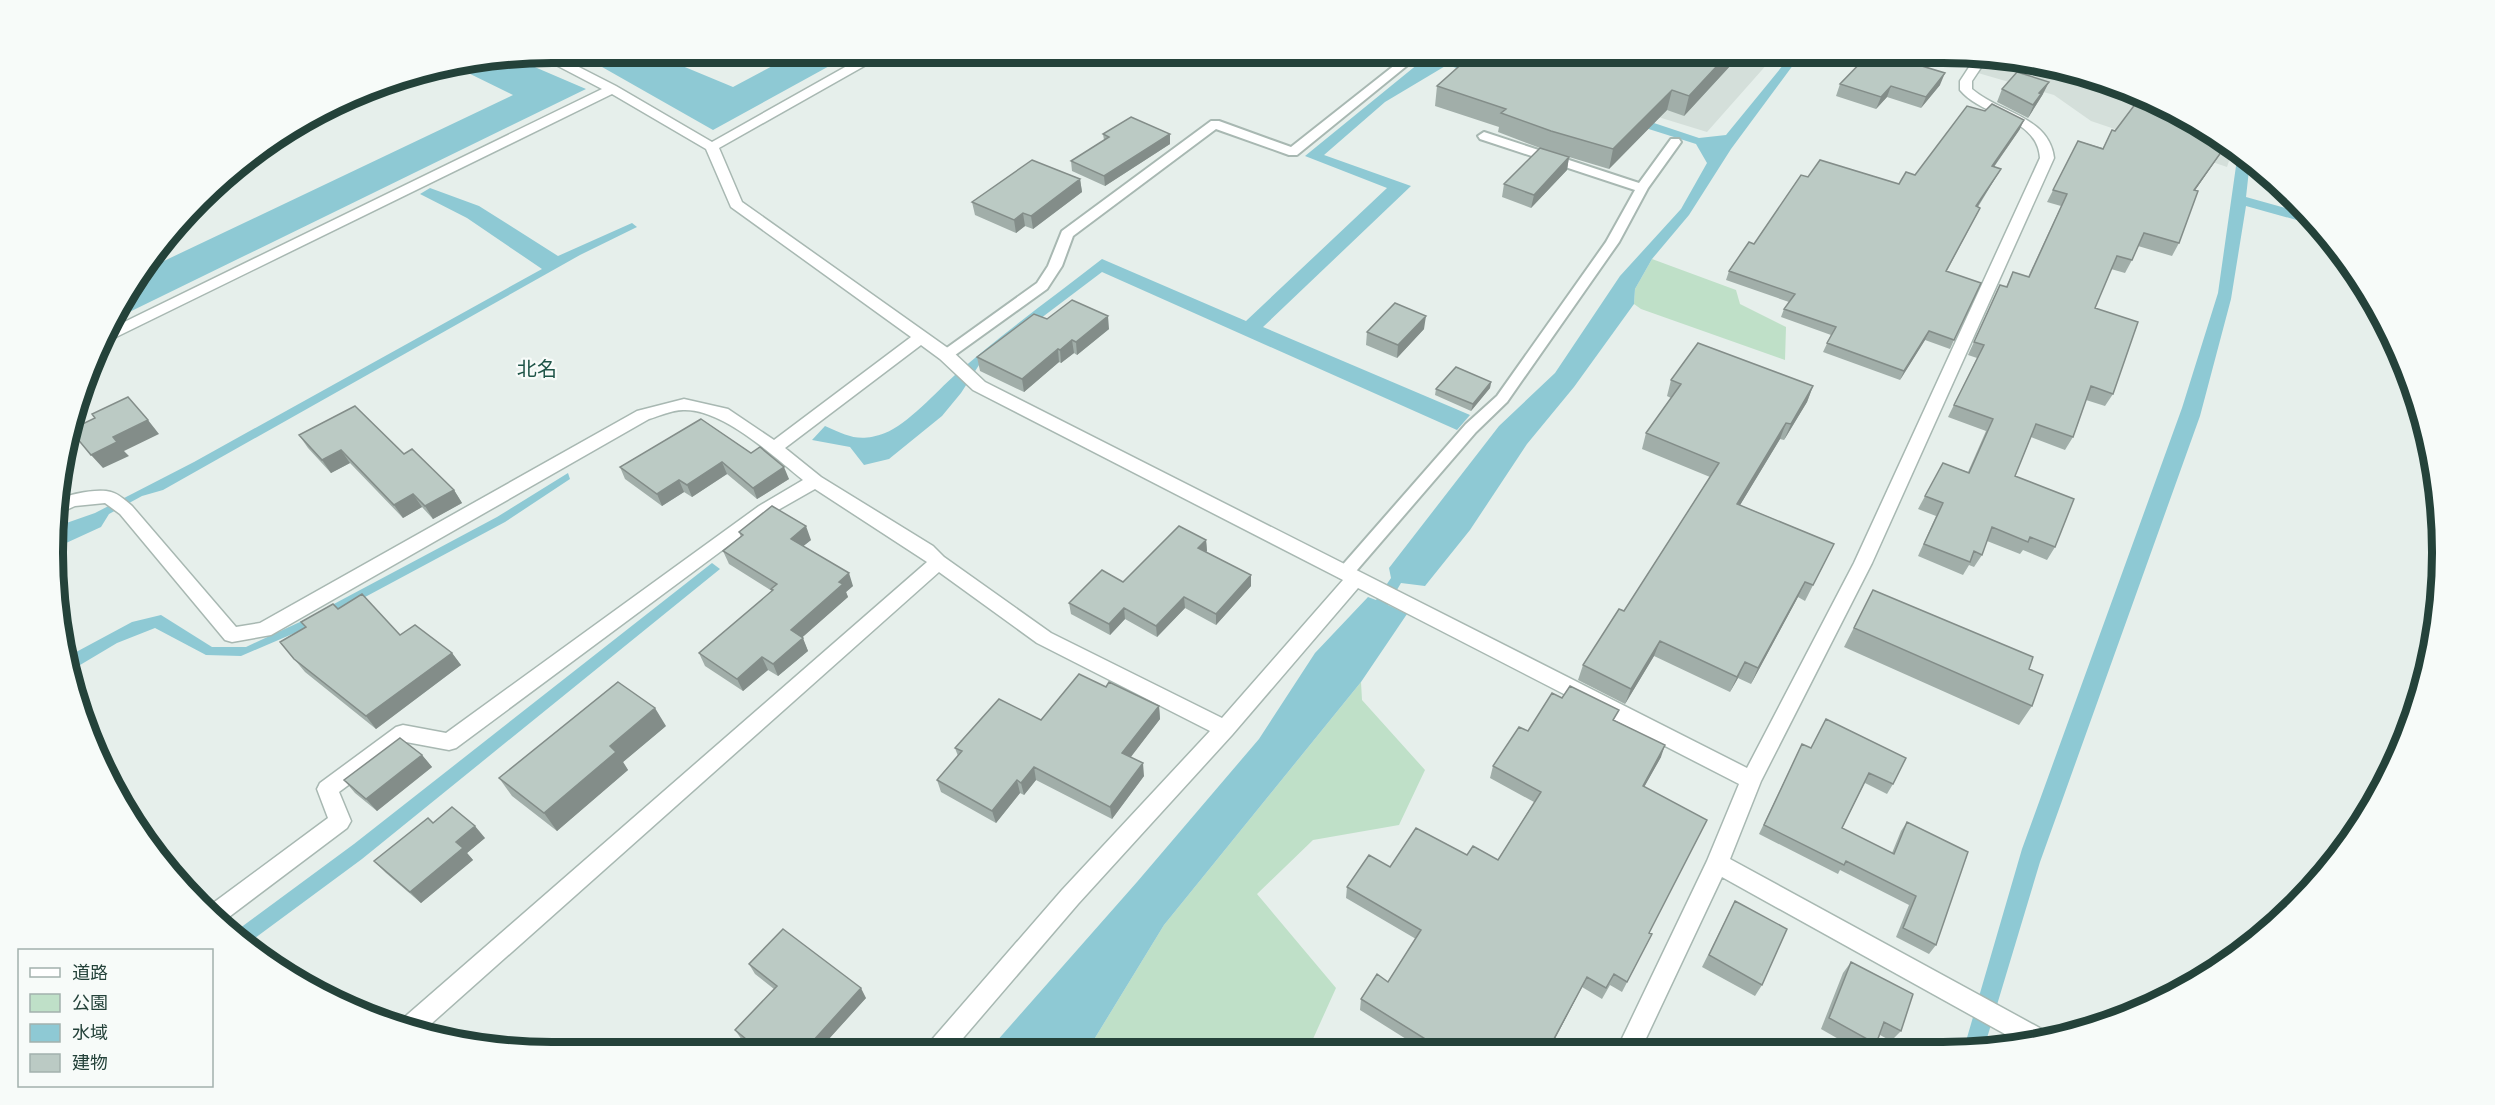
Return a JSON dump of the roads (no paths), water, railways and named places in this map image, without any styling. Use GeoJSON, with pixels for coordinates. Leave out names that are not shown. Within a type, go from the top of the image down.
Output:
{"type":"FeatureCollection","features":[{"type":"Feature","properties":{"kind":"street"},"geometry":{"type":"LineString","coordinates":[[561,63],[612,89],[712,147],[736,204],[952,360],[979,386],[1751,780]]}},
{"type":"Feature","properties":{"kind":"street"},"geometry":{"type":"LineString","coordinates":[[712,147],[859,63]]}},
{"type":"Feature","properties":{"kind":"street"},"geometry":{"type":"LineString","coordinates":[[1632,1042],[1718,863],[1751,780],[1863,563],[2047,158],[2048,148],[2045,139],[2029,126],[1973,99],[1966,90],[1966,81],[1977,64]]}},
{"type":"Feature","properties":{"kind":"street"},"geometry":{"type":"LineString","coordinates":[[115,332],[612,89]]}},
{"type":"Feature","properties":{"kind":"street"},"geometry":{"type":"LineString","coordinates":[[774,448],[921,337]]}},
{"type":"Feature","properties":{"kind":"street"},"geometry":{"type":"LineString","coordinates":[[66,503],[72,500],[108,497],[126,510],[232,635],[264,630],[643,415],[684,404],[722,413],[774,448],[815,481],[927,551],[938,562],[1044,638],[1225,729]]}},
{"type":"Feature","properties":{"kind":"street"},"geometry":{"type":"LineString","coordinates":[[219,911],[340,821],[327,789],[403,733],[449,742],[765,510],[815,481]]}},
{"type":"Feature","properties":{"kind":"street"},"geometry":{"type":"LineString","coordinates":[[416,1022],[938,562]]}},
{"type":"Feature","properties":{"kind":"street"},"geometry":{"type":"LineString","coordinates":[[945,1042],[1070,897],[1225,729],[1357,580]]}},
{"type":"Feature","properties":{"kind":"street"},"geometry":{"type":"LineString","coordinates":[[1718,863],[2029,1034]]}},
{"type":"Feature","properties":{"kind":"lane"},"geometry":{"type":"LineString","coordinates":[[952,360],[1042,286],[1055,266],[1067,234],[1215,124],[1293,152],[1404,63]]}},
{"type":"Feature","properties":{"kind":"lane"},"geometry":{"type":"LineString","coordinates":[[1484,136],[1642,188]]}},
{"type":"Feature","properties":{"kind":"lane"},"geometry":{"type":"LineString","coordinates":[[1357,580],[1471,428],[1502,399],[1612,242],[1642,188],[1675,142]]}},
{"type":"Feature","properties":{"kind":"water"},"geometry":{"type":"Polygon","coordinates":[[[595,63],[675,63],[733,87],[778,63],[835,63],[713,130],[595,63]]]}},
{"type":"Feature","properties":{"kind":"water"},"geometry":{"type":"Polygon","coordinates":[[[1419,63],[1474,63],[1699,138],[1726,135],[1785,63],[1795,63],[1731,149],[1689,215],[1652,259],[1635,289],[1634,304],[1574,387],[1527,444],[1470,530],[1425,586],[1401,583],[1388,605],[1407,614],[1361,682],[1164,925],[1092,1042],[996,1042],[1259,739],[1315,653],[1368,597],[1376,600],[1391,578],[1389,568],[1499,426],[1555,373],[1620,276],[1681,209],[1707,163],[1696,144],[1447,65],[1385,102],[1324,155],[1411,186],[1263,327],[1470,415],[1457,430],[1102,272],[979,365],[961,393],[942,416],[889,459],[864,465],[850,447],[812,440],[825,426],[860,438],[876,436],[894,429],[991,345],[1102,259],[1246,321],[1387,188],[1305,156],[1419,63]]]}},
{"type":"Feature","properties":{"kind":"water"},"geometry":{"type":"Polygon","coordinates":[[[527,64],[586,89],[126,314],[157,264],[513,95],[464,71],[527,64]]]}},
{"type":"Feature","properties":{"kind":"water"},"geometry":{"type":"Polygon","coordinates":[[[2237,162],[2249,171],[2246,197],[2293,210],[2304,222],[2246,206],[2231,299],[2200,416],[2040,862],[1986,1040],[1966,1041],[2022,849],[2182,408],[2218,293],[2237,162]]]}},
{"type":"Feature","properties":{"kind":"water"},"geometry":{"type":"Polygon","coordinates":[[[430,188],[479,206],[558,256],[632,223],[637,227],[580,255],[163,490],[142,496],[109,514],[101,527],[63,544],[64,524],[95,513],[194,462],[542,269],[467,218],[420,194],[430,188]]]}},
{"type":"Feature","properties":{"kind":"water"},"geometry":{"type":"Polygon","coordinates":[[[568,473],[570,479],[505,522],[311,626],[241,656],[206,655],[155,628],[117,643],[77,667],[73,653],[132,622],[161,615],[212,647],[246,647],[302,621],[497,517],[568,473]]]}},
{"type":"Feature","properties":{"kind":"water"},"geometry":{"type":"Polygon","coordinates":[[[712,563],[720,569],[362,859],[253,939],[239,929],[354,844],[712,563]]]}},
{"type":"Feature","properties":{"kind":"district","name":"北名"},"geometry":{"type":"Point","coordinates":[537,370]}}]}
